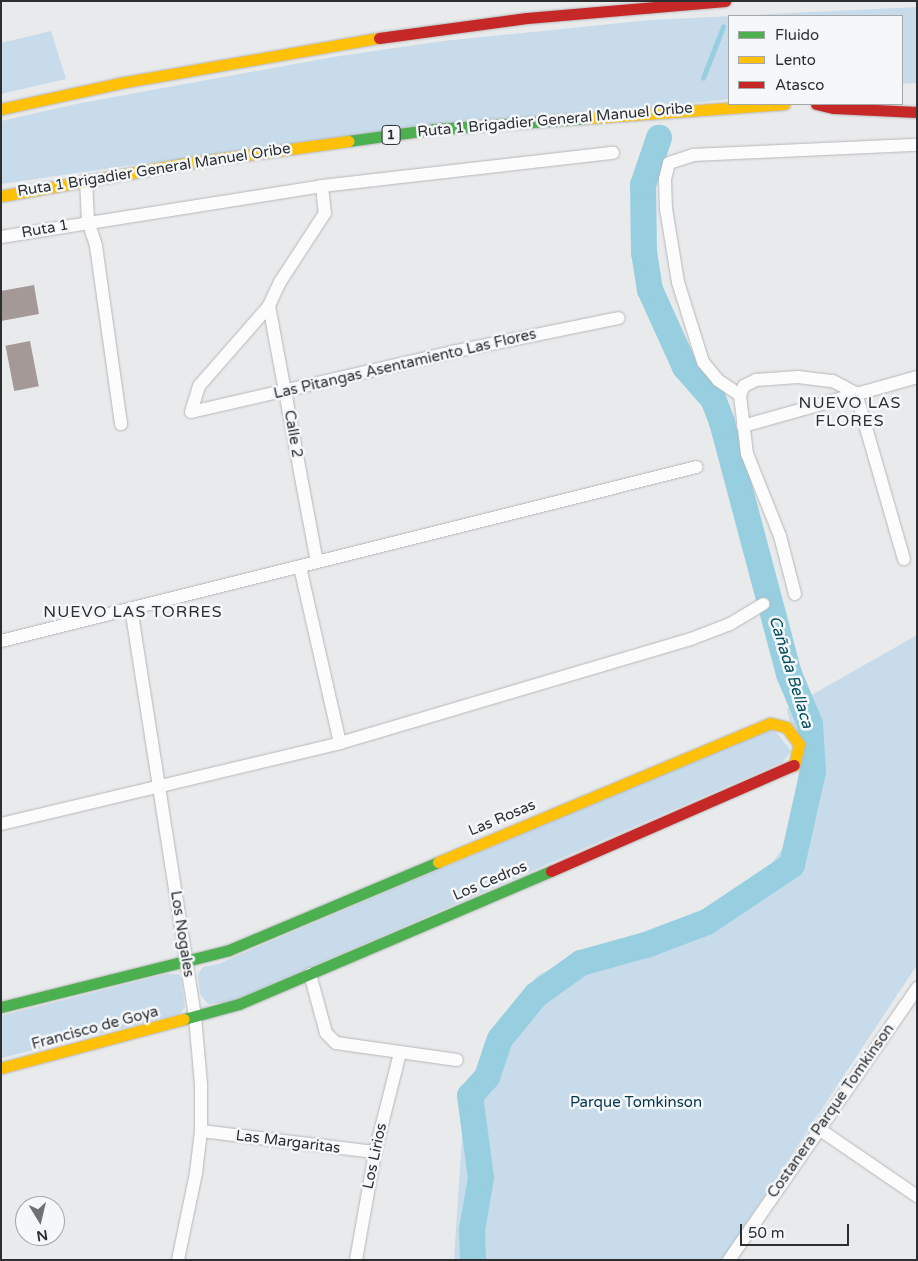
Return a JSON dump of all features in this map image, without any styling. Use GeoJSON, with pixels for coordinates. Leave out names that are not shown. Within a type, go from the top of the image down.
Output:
{"type":"FeatureCollection","features":[{"type":"Feature","properties":{"kind":"main road"},"geometry":{"type":"LineString","coordinates":[[1,109],[129,81],[347,42],[527,18],[725,1]]}},
{"type":"Feature","properties":{"kind":"main road","name":"Ruta 1 Brigadier General Manuel Oribe"},"geometry":{"type":"LineString","coordinates":[[1,196],[86,180],[312,144],[436,129],[770,105]]}},
{"type":"Feature","properties":{"kind":"main road"},"geometry":{"type":"LineString","coordinates":[[820,105],[834,108],[917,112]]}},
{"type":"Feature","properties":{"kind":"main road","name":"Las Rosas"},"geometry":{"type":"LineString","coordinates":[[186,962],[229,950],[770,723],[786,727],[799,744],[794,767]]}},
{"type":"Feature","properties":{"kind":"main road","name":"Los Cedros"},"geometry":{"type":"LineString","coordinates":[[196,1017],[239,1004],[794,767]]}},
{"type":"Feature","properties":{"kind":"main road"},"geometry":{"type":"LineString","coordinates":[[1,1007],[186,962]]}},
{"type":"Feature","properties":{"kind":"main road","name":"Francisco de Goya"},"geometry":{"type":"LineString","coordinates":[[1,1068],[196,1017]]}},
{"type":"Feature","properties":{"kind":"street"},"geometry":{"type":"LineString","coordinates":[[740,395],[718,380],[703,362],[678,282],[666,209],[665,179],[669,163],[693,155],[917,144]]}},
{"type":"Feature","properties":{"kind":"street"},"geometry":{"type":"LineString","coordinates":[[88,221],[322,186],[613,153]]}},
{"type":"Feature","properties":{"kind":"street"},"geometry":{"type":"LineString","coordinates":[[86,180],[88,221],[96,246],[122,424]]}},
{"type":"Feature","properties":{"kind":"street"},"geometry":{"type":"LineString","coordinates":[[269,306],[280,282],[325,213],[322,186]]}},
{"type":"Feature","properties":{"kind":"street","name":"Ruta 1"},"geometry":{"type":"LineString","coordinates":[[1,237],[88,221]]}},
{"type":"Feature","properties":{"kind":"street","name":"Calle 2"},"geometry":{"type":"LineString","coordinates":[[269,306],[317,562]]}},
{"type":"Feature","properties":{"kind":"street","name":"Las Pitangas Asentamiento Las Flores"},"geometry":{"type":"LineString","coordinates":[[269,306],[199,386],[191,412],[285,392],[452,352],[619,318]]}},
{"type":"Feature","properties":{"kind":"street"},"geometry":{"type":"LineString","coordinates":[[795,594],[780,536],[750,464],[743,426],[740,395],[744,386],[756,380],[798,377],[834,381],[856,393],[904,560]]}},
{"type":"Feature","properties":{"kind":"street"},"geometry":{"type":"LineString","coordinates":[[743,426],[917,377]]}},
{"type":"Feature","properties":{"kind":"street"},"geometry":{"type":"LineString","coordinates":[[1,641],[697,467]]}},
{"type":"Feature","properties":{"kind":"street"},"geometry":{"type":"LineString","coordinates":[[300,567],[340,743]]}},
{"type":"Feature","properties":{"kind":"street"},"geometry":{"type":"LineString","coordinates":[[1,824],[340,743],[691,639],[730,624],[763,604]]}},
{"type":"Feature","properties":{"kind":"street","name":"Los Nogales"},"geometry":{"type":"LineString","coordinates":[[131,608],[196,1017],[201,1131],[178,1260]]}},
{"type":"Feature","properties":{"kind":"street"},"geometry":{"type":"LineString","coordinates":[[310,974],[331,1040],[343,1046],[457,1060]]}},
{"type":"Feature","properties":{"kind":"street","name":"Costanera Parque Tomkinson"},"geometry":{"type":"LineString","coordinates":[[729,1260],[917,988]]}},
{"type":"Feature","properties":{"kind":"street","name":"Los Lirios"},"geometry":{"type":"LineString","coordinates":[[356,1260],[375,1152],[400,1053]]}},
{"type":"Feature","properties":{"kind":"street"},"geometry":{"type":"LineString","coordinates":[[819,1128],[917,1196]]}},
{"type":"Feature","properties":{"kind":"street","name":"Las Margaritas"},"geometry":{"type":"LineString","coordinates":[[201,1131],[375,1152]]}},
{"type":"Feature","properties":{"kind":"green space"},"geometry":{"type":"Polygon","coordinates":[[[917,7],[917,83],[903,84],[903,15],[753,15],[917,7]]]}},
{"type":"Feature","properties":{"kind":"green space"},"geometry":{"type":"Polygon","coordinates":[[[728,16],[728,99],[125,166],[1,184],[1,121],[76,104],[333,57],[443,41],[650,20],[728,16]]]}},
{"type":"Feature","properties":{"kind":"green space"},"geometry":{"type":"Polygon","coordinates":[[[51,31],[66,79],[1,94],[1,43],[51,31]]]}},
{"type":"Feature","properties":{"kind":"green space","name":"Parque Tomkinson"},"geometry":{"type":"Polygon","coordinates":[[[917,635],[917,965],[722,1260],[454,1260],[463,1123],[485,1040],[538,975],[591,951],[689,920],[768,868],[784,847],[795,803],[800,763],[787,709],[917,635]]]}},
{"type":"Feature","properties":{"kind":"green space"},"geometry":{"type":"Polygon","coordinates":[[[770,728],[778,734],[791,751],[783,762],[230,1002],[208,1004],[200,994],[198,974],[203,967],[218,964],[770,728]]]}},
{"type":"Feature","properties":{"kind":"green space"},"geometry":{"type":"Polygon","coordinates":[[[167,974],[179,974],[181,978],[185,1007],[180,1014],[1,1058],[1,1016],[167,974]]]}},
{"type":"Feature","properties":{"kind":"building"},"geometry":{"type":"Polygon","coordinates":[[[34,285],[39,314],[1,321],[1,291],[34,285]]]}},
{"type":"Feature","properties":{"kind":"building"},"geometry":{"type":"Polygon","coordinates":[[[30,341],[39,386],[14,391],[5,346],[30,341]]]}},
{"type":"Feature","properties":{"kind":"waterway"},"geometry":{"type":"LineString","coordinates":[[703,78],[723,27]]}},
{"type":"Feature","properties":{"kind":"waterway","name":"Cañada Bellaca"},"geometry":{"type":"LineString","coordinates":[[473,1260],[472,1230],[481,1178],[470,1096],[487,1077],[500,1039],[536,995],[581,963],[646,945],[707,922],[792,865],[813,771],[810,724],[789,674],[722,422],[713,399],[685,367],[650,290],[644,253],[643,185],[659,138]]}},
{"type":"Feature","properties":{"kind":"traffic: fast"},"geometry":{"type":"LineString","coordinates":[[348,141],[436,129],[589,118]]}},
{"type":"Feature","properties":{"kind":"traffic: fast"},"geometry":{"type":"LineString","coordinates":[[1,1007],[229,950],[438,862]]}},
{"type":"Feature","properties":{"kind":"traffic: fast"},"geometry":{"type":"LineString","coordinates":[[184,1019],[239,1004],[551,871]]}},
{"type":"Feature","properties":{"kind":"traffic: slow"},"geometry":{"type":"LineString","coordinates":[[1,109],[120,83],[379,38]]}},
{"type":"Feature","properties":{"kind":"traffic: slow"},"geometry":{"type":"LineString","coordinates":[[589,118],[770,105]]}},
{"type":"Feature","properties":{"kind":"traffic: slow"},"geometry":{"type":"LineString","coordinates":[[1,196],[188,163],[348,141]]}},
{"type":"Feature","properties":{"kind":"traffic: slow"},"geometry":{"type":"LineString","coordinates":[[438,862],[770,723],[786,727],[799,744],[794,765]]}},
{"type":"Feature","properties":{"kind":"traffic: slow"},"geometry":{"type":"LineString","coordinates":[[1,1068],[184,1019]]}},
{"type":"Feature","properties":{"kind":"traffic: jam"},"geometry":{"type":"LineString","coordinates":[[379,38],[527,18],[725,1]]}},
{"type":"Feature","properties":{"kind":"traffic: jam"},"geometry":{"type":"LineString","coordinates":[[820,105],[834,108],[917,112]]}},
{"type":"Feature","properties":{"kind":"traffic: jam"},"geometry":{"type":"LineString","coordinates":[[551,871],[794,765]]}},
{"type":"Feature","properties":{"kind":"district","name":"NUEVO LAS FLORES"},"geometry":{"type":"Point","coordinates":[850,412]}},
{"type":"Feature","properties":{"kind":"district","name":"NUEVO LAS TORRES"},"geometry":{"type":"Point","coordinates":[133,612]}}]}
